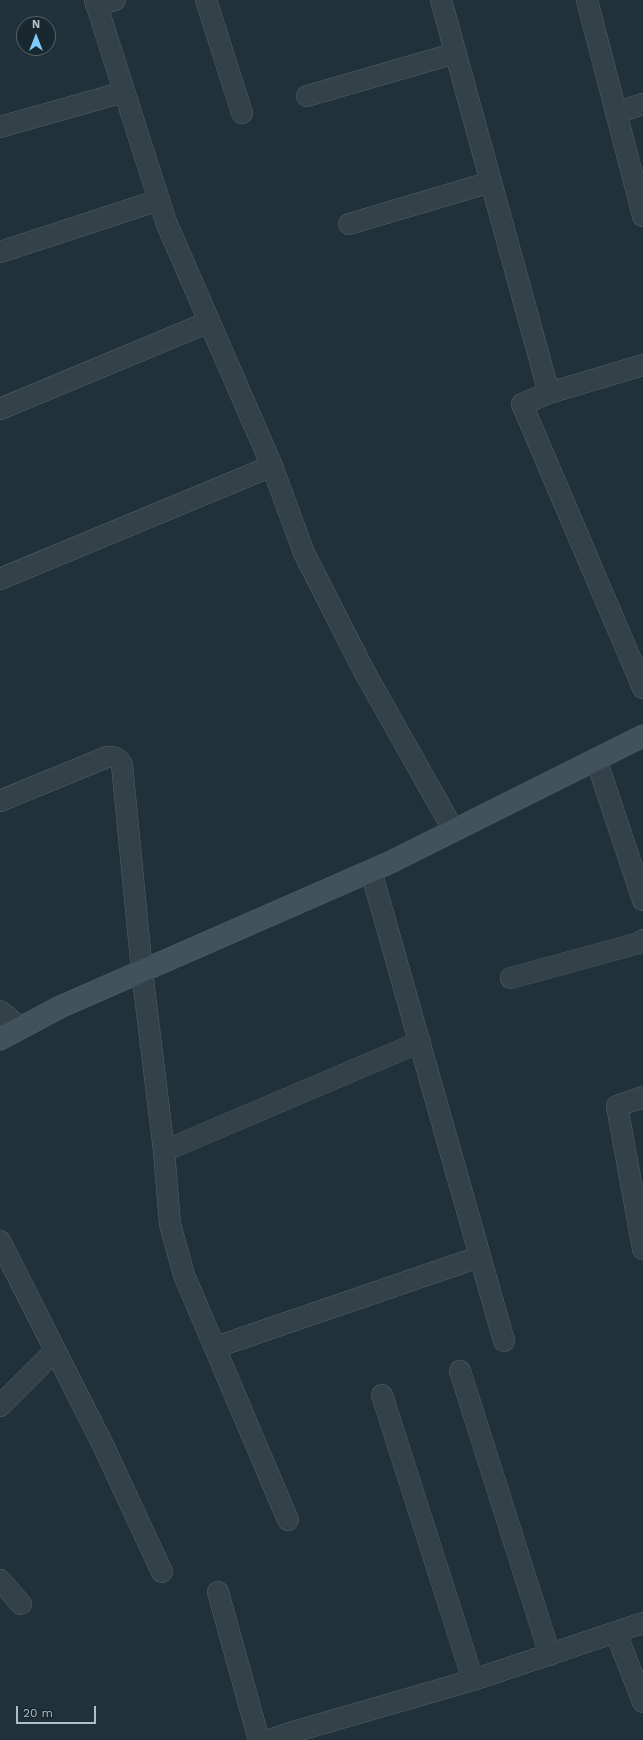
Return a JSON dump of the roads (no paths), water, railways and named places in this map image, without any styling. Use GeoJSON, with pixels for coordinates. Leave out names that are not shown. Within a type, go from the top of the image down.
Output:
{"type":"FeatureCollection","features":[{"type":"Feature","properties":{"kind":"street"},"geometry":{"type":"LineString","coordinates":[[206,0],[242,113]]}},
{"type":"Feature","properties":{"kind":"street"},"geometry":{"type":"LineString","coordinates":[[441,0],[549,393]]}},
{"type":"Feature","properties":{"kind":"street"},"geometry":{"type":"LineString","coordinates":[[588,0],[643,216]]}},
{"type":"Feature","properties":{"kind":"street"},"geometry":{"type":"LineString","coordinates":[[102,2],[124,92],[166,222],[272,466],[304,553],[364,671],[454,831]]}},
{"type":"Feature","properties":{"kind":"street"},"geometry":{"type":"LineString","coordinates":[[307,96],[456,53]]}},
{"type":"Feature","properties":{"kind":"street"},"geometry":{"type":"LineString","coordinates":[[0,127],[124,92]]}},
{"type":"Feature","properties":{"kind":"street"},"geometry":{"type":"LineString","coordinates":[[616,112],[643,104]]}},
{"type":"Feature","properties":{"kind":"street"},"geometry":{"type":"LineString","coordinates":[[349,224],[491,182]]}},
{"type":"Feature","properties":{"kind":"street"},"geometry":{"type":"LineString","coordinates":[[0,252],[159,200]]}},
{"type":"Feature","properties":{"kind":"street"},"geometry":{"type":"LineString","coordinates":[[0,409],[209,322]]}},
{"type":"Feature","properties":{"kind":"street"},"geometry":{"type":"LineString","coordinates":[[643,365],[549,393],[522,404],[643,688]]}},
{"type":"Feature","properties":{"kind":"street"},"geometry":{"type":"LineString","coordinates":[[0,579],[272,466]]}},
{"type":"Feature","properties":{"kind":"street"},"geometry":{"type":"LineString","coordinates":[[0,1039],[60,1007],[371,871],[643,736]]}},
{"type":"Feature","properties":{"kind":"street"},"geometry":{"type":"LineString","coordinates":[[0,801],[106,757],[113,756],[119,759],[122,765],[142,971],[164,1151],[170,1224],[184,1275],[216,1347],[288,1520]]}},
{"type":"Feature","properties":{"kind":"street"},"geometry":{"type":"LineString","coordinates":[[596,759],[643,900]]}},
{"type":"Feature","properties":{"kind":"street"},"geometry":{"type":"LineString","coordinates":[[371,871],[504,1341]]}},
{"type":"Feature","properties":{"kind":"street"},"geometry":{"type":"LineString","coordinates":[[511,978],[643,940]]}},
{"type":"Feature","properties":{"kind":"street"},"geometry":{"type":"LineString","coordinates":[[0,1011],[20,1028]]}},
{"type":"Feature","properties":{"kind":"street"},"geometry":{"type":"LineString","coordinates":[[164,1151],[420,1042]]}},
{"type":"Feature","properties":{"kind":"street"},"geometry":{"type":"LineString","coordinates":[[643,1097],[617,1106],[643,1249]]}},
{"type":"Feature","properties":{"kind":"street"},"geometry":{"type":"LineString","coordinates":[[0,1241],[104,1445],[162,1572]]}},
{"type":"Feature","properties":{"kind":"street"},"geometry":{"type":"LineString","coordinates":[[216,1347],[479,1257]]}},
{"type":"Feature","properties":{"kind":"street"},"geometry":{"type":"LineString","coordinates":[[0,1406],[55,1351]]}},
{"type":"Feature","properties":{"kind":"street"},"geometry":{"type":"LineString","coordinates":[[460,1371],[550,1655]]}},
{"type":"Feature","properties":{"kind":"street"},"geometry":{"type":"LineString","coordinates":[[382,1395],[473,1680]]}},
{"type":"Feature","properties":{"kind":"street"},"geometry":{"type":"LineString","coordinates":[[0,1580],[21,1604]]}},
{"type":"Feature","properties":{"kind":"street"},"geometry":{"type":"LineString","coordinates":[[218,1592],[259,1740]]}},
{"type":"Feature","properties":{"kind":"street"},"geometry":{"type":"LineString","coordinates":[[270,1740],[473,1680],[643,1623]]}},
{"type":"Feature","properties":{"kind":"street"},"geometry":{"type":"LineString","coordinates":[[616,1633],[643,1702]]}}]}
